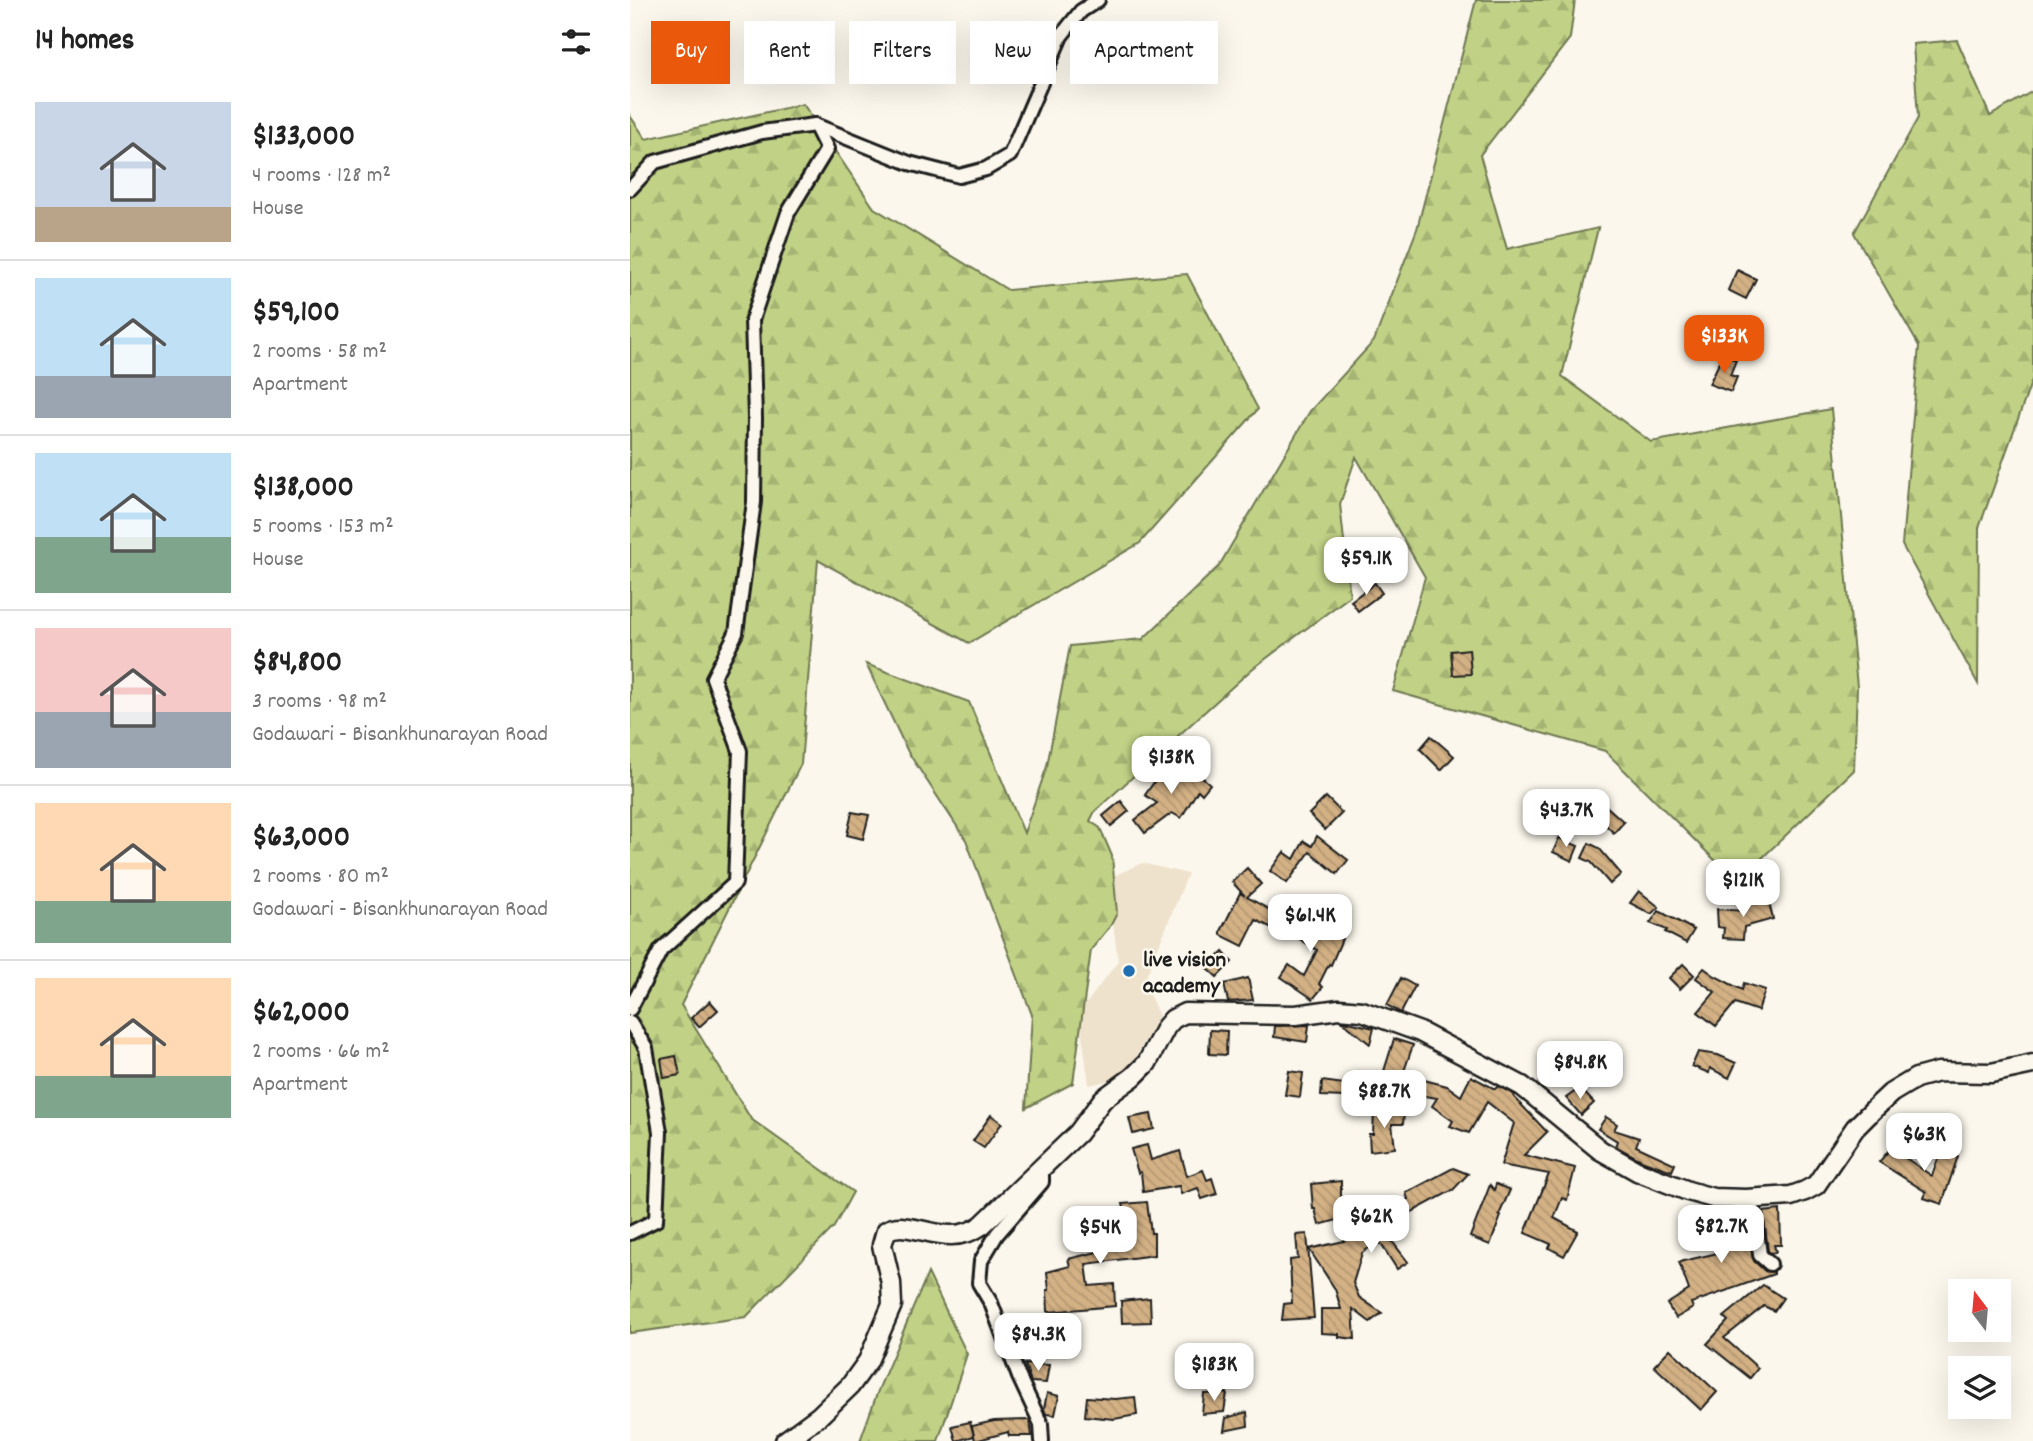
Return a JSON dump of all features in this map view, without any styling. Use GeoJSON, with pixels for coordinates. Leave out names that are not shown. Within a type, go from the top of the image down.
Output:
{"type":"FeatureCollection","features":[{"type":"Feature","properties":{"kind":"street"},"geometry":{"type":"LineString","coordinates":[[630,189],[655,162],[762,132],[815,125],[909,163],[960,176],[986,169],[1010,155],[1060,36],[1081,11],[1098,0]]}},
{"type":"Feature","properties":{"kind":"street"},"geometry":{"type":"LineString","coordinates":[[630,1009],[661,950],[735,883],[740,751],[713,678],[736,633],[754,502],[752,320],[788,213],[827,149],[815,125]]}},
{"type":"Feature","properties":{"kind":"street"},"geometry":{"type":"LineString","coordinates":[[785,1441],[827,1409],[850,1386],[869,1361],[892,1305],[891,1283],[882,1245],[886,1231],[897,1227],[942,1236],[972,1233],[1078,1133],[1103,1099],[1147,1063],[1166,1027],[1185,1013],[1296,1015],[1339,1009],[1362,1011],[1420,1032],[1522,1086],[1600,1150],[1637,1171],[1713,1198],[1791,1196],[1816,1185],[1855,1128],[1891,1093],[1916,1079],[1938,1072],[1991,1073],[2033,1064]]}},
{"type":"Feature","properties":{"kind":"street"},"geometry":{"type":"LineString","coordinates":[[630,1022],[646,1048],[660,1132],[656,1220],[630,1233]]}},
{"type":"Feature","properties":{"kind":"street"},"geometry":{"type":"LineString","coordinates":[[1042,1169],[1042,1182],[997,1234],[981,1261],[979,1283],[1041,1424],[1042,1441]]}},
{"type":"Feature","properties":{"kind":"street"},"geometry":{"type":"LineString","coordinates":[[1746,1199],[1755,1214],[1760,1255],[1770,1264]]}},
{"type":"Feature","properties":{"kind":"shaded area","name":"live vision academy"},"geometry":{"type":"Polygon","coordinates":[[[1142,863],[1188,874],[1144,982],[1159,1016],[1125,1077],[1089,1085],[1079,1013],[1118,961],[1107,879],[1142,863]]]}},
{"type":"Feature","properties":{"kind":"green space"},"geometry":{"type":"Polygon","coordinates":[[[1476,0],[1575,0],[1570,38],[1480,155],[1507,249],[1598,228],[1562,376],[1651,442],[1831,409],[1857,687],[1854,770],[1737,882],[1605,751],[1393,691],[1425,577],[1356,457],[1340,504],[1350,596],[1252,669],[1095,811],[1090,821],[1100,828],[1112,856],[1117,913],[1091,950],[1073,1083],[1026,1108],[1032,1015],[966,840],[908,752],[866,664],[969,702],[1024,833],[1047,766],[1070,646],[1143,639],[1219,566],[1310,411],[1374,341],[1417,229],[1476,0]]]}},
{"type":"Feature","properties":{"kind":"green space"},"geometry":{"type":"Polygon","coordinates":[[[1957,40],[1990,116],[2033,91],[2033,377],[1979,528],[1978,684],[1902,545],[1919,346],[1854,233],[1918,118],[1913,44],[1957,40]]]}},
{"type":"Feature","properties":{"kind":"green space"},"geometry":{"type":"Polygon","coordinates":[[[803,104],[874,208],[1008,290],[1187,274],[1258,409],[1140,543],[969,643],[818,560],[801,764],[681,1005],[751,1119],[853,1192],[834,1227],[746,1317],[630,1333],[630,116],[646,139],[803,104]]]}},
{"type":"Feature","properties":{"kind":"green space"},"geometry":{"type":"Polygon","coordinates":[[[928,1273],[967,1354],[938,1441],[860,1441],[879,1388],[928,1273]]]}},
{"type":"Feature","properties":{"kind":"building"},"geometry":{"type":"Polygon","coordinates":[[[1737,270],[1756,279],[1746,299],[1728,290],[1737,270]]]}},
{"type":"Feature","properties":{"kind":"building"},"geometry":{"type":"Polygon","coordinates":[[[1723,355],[1736,360],[1730,375],[1737,377],[1731,392],[1709,384],[1723,355]]]}},
{"type":"Feature","properties":{"kind":"building"},"geometry":{"type":"Polygon","coordinates":[[[1375,583],[1382,593],[1358,611],[1351,601],[1375,583]]]}},
{"type":"Feature","properties":{"kind":"building"},"geometry":{"type":"Polygon","coordinates":[[[1469,649],[1471,674],[1453,675],[1451,651],[1469,649]]]}},
{"type":"Feature","properties":{"kind":"building"},"geometry":{"type":"Polygon","coordinates":[[[1431,736],[1454,756],[1441,770],[1420,749],[1431,736]]]}},
{"type":"Feature","properties":{"kind":"building"},"geometry":{"type":"Polygon","coordinates":[[[1166,765],[1185,779],[1193,769],[1210,784],[1202,794],[1198,790],[1181,818],[1172,813],[1145,833],[1135,820],[1157,803],[1145,795],[1166,765]]]}},
{"type":"Feature","properties":{"kind":"building"},"geometry":{"type":"Polygon","coordinates":[[[1326,797],[1342,813],[1325,830],[1309,814],[1326,797]]]}},
{"type":"Feature","properties":{"kind":"building"},"geometry":{"type":"Polygon","coordinates":[[[1121,801],[1129,811],[1111,826],[1103,816],[1121,801]]]}},
{"type":"Feature","properties":{"kind":"building"},"geometry":{"type":"Polygon","coordinates":[[[1605,805],[1624,822],[1614,833],[1595,815],[1605,805]]]}},
{"type":"Feature","properties":{"kind":"building"},"geometry":{"type":"Polygon","coordinates":[[[852,812],[869,815],[863,839],[847,835],[852,812]]]}},
{"type":"Feature","properties":{"kind":"building"},"geometry":{"type":"Polygon","coordinates":[[[1317,836],[1348,860],[1337,874],[1310,852],[1287,883],[1270,871],[1284,852],[1294,859],[1304,841],[1312,846],[1317,836]]]}},
{"type":"Feature","properties":{"kind":"building"},"geometry":{"type":"Polygon","coordinates":[[[1559,838],[1578,846],[1572,861],[1553,852],[1559,838]]]}},
{"type":"Feature","properties":{"kind":"building"},"geometry":{"type":"Polygon","coordinates":[[[1589,843],[1599,848],[1621,874],[1610,884],[1591,862],[1582,858],[1589,843]]]}},
{"type":"Feature","properties":{"kind":"building"},"geometry":{"type":"Polygon","coordinates":[[[1247,868],[1261,884],[1247,897],[1279,915],[1272,928],[1256,920],[1243,946],[1221,935],[1221,931],[1240,893],[1245,896],[1232,882],[1247,868]]]}},
{"type":"Feature","properties":{"kind":"building"},"geometry":{"type":"Polygon","coordinates":[[[1639,891],[1659,907],[1651,914],[1630,903],[1639,891]]]}},
{"type":"Feature","properties":{"kind":"building"},"geometry":{"type":"Polygon","coordinates":[[[1768,899],[1773,919],[1744,927],[1743,939],[1723,938],[1724,928],[1718,927],[1717,909],[1744,911],[1743,906],[1768,899]]]}},
{"type":"Feature","properties":{"kind":"building"},"geometry":{"type":"Polygon","coordinates":[[[1286,910],[1311,926],[1342,939],[1319,984],[1323,987],[1313,999],[1281,977],[1289,965],[1304,976],[1317,950],[1277,925],[1286,910]]]}},
{"type":"Feature","properties":{"kind":"building"},"geometry":{"type":"Polygon","coordinates":[[[1659,911],[1694,930],[1686,943],[1665,932],[1667,930],[1650,923],[1659,911]]]}},
{"type":"Feature","properties":{"kind":"building"},"geometry":{"type":"Polygon","coordinates":[[[1223,952],[1232,962],[1217,977],[1207,968],[1223,952]]]}},
{"type":"Feature","properties":{"kind":"building"},"geometry":{"type":"Polygon","coordinates":[[[1683,964],[1694,975],[1680,989],[1669,978],[1683,964]]]}},
{"type":"Feature","properties":{"kind":"building"},"geometry":{"type":"Polygon","coordinates":[[[1704,968],[1742,990],[1744,983],[1765,990],[1758,1011],[1735,1003],[1716,1026],[1698,1012],[1715,992],[1696,978],[1704,968]]]}},
{"type":"Feature","properties":{"kind":"building"},"geometry":{"type":"Polygon","coordinates":[[[1248,978],[1253,1000],[1228,1002],[1224,984],[1248,978]]]}},
{"type":"Feature","properties":{"kind":"building"},"geometry":{"type":"Polygon","coordinates":[[[1401,978],[1415,986],[1401,1013],[1387,1005],[1401,978]]]}},
{"type":"Feature","properties":{"kind":"building"},"geometry":{"type":"Polygon","coordinates":[[[710,1001],[718,1010],[699,1027],[691,1018],[710,1001]]]}},
{"type":"Feature","properties":{"kind":"building"},"geometry":{"type":"Polygon","coordinates":[[[1340,1020],[1374,1028],[1370,1044],[1340,1020]]]}},
{"type":"Feature","properties":{"kind":"building"},"geometry":{"type":"Polygon","coordinates":[[[1309,1025],[1307,1042],[1274,1037],[1275,1026],[1309,1025]]]}},
{"type":"Feature","properties":{"kind":"building"},"geometry":{"type":"Polygon","coordinates":[[[1210,1030],[1227,1031],[1226,1055],[1209,1054],[1210,1030]]]}},
{"type":"Feature","properties":{"kind":"building"},"geometry":{"type":"Polygon","coordinates":[[[1394,1039],[1413,1045],[1402,1077],[1384,1071],[1394,1039]]]}},
{"type":"Feature","properties":{"kind":"building"},"geometry":{"type":"Polygon","coordinates":[[[1698,1052],[1718,1055],[1736,1063],[1729,1078],[1710,1068],[1709,1073],[1692,1066],[1698,1052]]]}},
{"type":"Feature","properties":{"kind":"building"},"geometry":{"type":"Polygon","coordinates":[[[676,1056],[680,1075],[664,1078],[661,1059],[676,1056]]]}},
{"type":"Feature","properties":{"kind":"building"},"geometry":{"type":"Polygon","coordinates":[[[1289,1071],[1303,1073],[1300,1097],[1285,1095],[1289,1071]]]}},
{"type":"Feature","properties":{"kind":"building"},"geometry":{"type":"Polygon","coordinates":[[[1409,1076],[1447,1086],[1461,1096],[1471,1076],[1495,1089],[1498,1086],[1515,1095],[1547,1132],[1524,1155],[1575,1168],[1567,1200],[1562,1198],[1554,1218],[1578,1231],[1564,1256],[1549,1248],[1551,1244],[1525,1233],[1549,1174],[1501,1165],[1514,1123],[1487,1102],[1469,1133],[1450,1126],[1453,1121],[1432,1106],[1437,1098],[1406,1093],[1409,1076]]]}},
{"type":"Feature","properties":{"kind":"building"},"geometry":{"type":"Polygon","coordinates":[[[1322,1081],[1359,1086],[1355,1100],[1321,1096],[1322,1081]]]}},
{"type":"Feature","properties":{"kind":"building"},"geometry":{"type":"Polygon","coordinates":[[[1580,1088],[1594,1103],[1581,1115],[1566,1098],[1580,1088]]]}},
{"type":"Feature","properties":{"kind":"building"},"geometry":{"type":"Polygon","coordinates":[[[1374,1111],[1404,1113],[1403,1124],[1392,1124],[1395,1148],[1370,1151],[1369,1134],[1373,1134],[1374,1111]]]}},
{"type":"Feature","properties":{"kind":"building"},"geometry":{"type":"Polygon","coordinates":[[[1151,1114],[1154,1129],[1133,1134],[1129,1118],[1151,1114]]]}},
{"type":"Feature","properties":{"kind":"building"},"geometry":{"type":"Polygon","coordinates":[[[991,1115],[1002,1123],[984,1148],[973,1141],[991,1115]]]}},
{"type":"Feature","properties":{"kind":"building"},"geometry":{"type":"Polygon","coordinates":[[[1606,1117],[1617,1124],[1614,1130],[1639,1138],[1636,1146],[1675,1164],[1672,1171],[1641,1160],[1615,1146],[1617,1141],[1598,1129],[1606,1117]]]}},
{"type":"Feature","properties":{"kind":"building"},"geometry":{"type":"Polygon","coordinates":[[[1147,1145],[1151,1160],[1180,1151],[1187,1176],[1203,1170],[1207,1180],[1212,1178],[1217,1194],[1202,1199],[1198,1188],[1181,1194],[1179,1186],[1143,1192],[1141,1172],[1138,1173],[1131,1149],[1147,1145]]]}},
{"type":"Feature","properties":{"kind":"building"},"geometry":{"type":"Polygon","coordinates":[[[1891,1148],[1932,1176],[1941,1150],[1958,1156],[1942,1204],[1924,1198],[1926,1192],[1879,1162],[1891,1148]]]}},
{"type":"Feature","properties":{"kind":"building"},"geometry":{"type":"Polygon","coordinates":[[[1453,1168],[1468,1174],[1453,1190],[1382,1228],[1408,1262],[1397,1269],[1379,1241],[1362,1253],[1353,1283],[1359,1297],[1382,1313],[1370,1322],[1353,1309],[1355,1339],[1339,1337],[1339,1334],[1321,1333],[1321,1309],[1341,1309],[1335,1289],[1309,1249],[1344,1241],[1408,1199],[1406,1193],[1453,1168]]]}},
{"type":"Feature","properties":{"kind":"building"},"geometry":{"type":"Polygon","coordinates":[[[1341,1181],[1341,1219],[1319,1225],[1313,1209],[1311,1184],[1341,1181]]]}},
{"type":"Feature","properties":{"kind":"building"},"geometry":{"type":"Polygon","coordinates":[[[1496,1184],[1510,1190],[1490,1245],[1470,1237],[1490,1185],[1494,1190],[1496,1184]]]}},
{"type":"Feature","properties":{"kind":"building"},"geometry":{"type":"Polygon","coordinates":[[[1147,1202],[1151,1233],[1154,1233],[1154,1255],[1086,1264],[1089,1286],[1114,1284],[1115,1306],[1048,1312],[1047,1272],[1070,1266],[1068,1259],[1097,1252],[1097,1242],[1125,1239],[1125,1236],[1131,1235],[1123,1204],[1147,1202]]]}},
{"type":"Feature","properties":{"kind":"building"},"geometry":{"type":"Polygon","coordinates":[[[1780,1210],[1781,1245],[1774,1245],[1776,1252],[1771,1253],[1768,1251],[1763,1212],[1780,1210]]]}},
{"type":"Feature","properties":{"kind":"building"},"geometry":{"type":"Polygon","coordinates":[[[1743,1211],[1747,1217],[1754,1261],[1765,1271],[1774,1274],[1691,1303],[1693,1308],[1676,1318],[1667,1304],[1689,1290],[1679,1262],[1726,1251],[1713,1217],[1743,1211]]]}},
{"type":"Feature","properties":{"kind":"building"},"geometry":{"type":"Polygon","coordinates":[[[1307,1234],[1314,1318],[1282,1320],[1284,1304],[1292,1303],[1290,1260],[1298,1259],[1296,1235],[1307,1234]]]}},
{"type":"Feature","properties":{"kind":"building"},"geometry":{"type":"Polygon","coordinates":[[[1763,1285],[1783,1298],[1774,1311],[1764,1306],[1724,1338],[1758,1368],[1750,1378],[1707,1344],[1728,1321],[1724,1317],[1763,1285]]]}},
{"type":"Feature","properties":{"kind":"building"},"geometry":{"type":"Polygon","coordinates":[[[1150,1298],[1151,1322],[1122,1323],[1121,1301],[1150,1298]]]}},
{"type":"Feature","properties":{"kind":"building"},"geometry":{"type":"Polygon","coordinates":[[[1670,1349],[1717,1392],[1701,1410],[1654,1366],[1670,1349]]]}},
{"type":"Feature","properties":{"kind":"building"},"geometry":{"type":"Polygon","coordinates":[[[1025,1364],[1049,1365],[1046,1383],[1031,1382],[1025,1364]]]}},
{"type":"Feature","properties":{"kind":"building"},"geometry":{"type":"Polygon","coordinates":[[[1047,1393],[1059,1396],[1055,1415],[1046,1414],[1044,1409],[1047,1393]]]}},
{"type":"Feature","properties":{"kind":"building"},"geometry":{"type":"Polygon","coordinates":[[[1227,1393],[1224,1412],[1202,1414],[1204,1394],[1227,1393]]]}},
{"type":"Feature","properties":{"kind":"building"},"geometry":{"type":"Polygon","coordinates":[[[1087,1397],[1135,1397],[1137,1415],[1114,1419],[1085,1416],[1087,1397]]]}},
{"type":"Feature","properties":{"kind":"building"},"geometry":{"type":"Polygon","coordinates":[[[1247,1412],[1248,1426],[1224,1431],[1226,1418],[1247,1412]]]}},
{"type":"Feature","properties":{"kind":"building"},"geometry":{"type":"Polygon","coordinates":[[[1030,1420],[1032,1436],[1009,1436],[1008,1432],[975,1441],[972,1426],[994,1421],[1030,1420]]]}},
{"type":"Feature","properties":{"kind":"building"},"geometry":{"type":"Polygon","coordinates":[[[970,1422],[974,1436],[956,1441],[952,1426],[970,1422]]]}},
{"type":"Feature","properties":{"kind":"place","name":"live vision academy"},"geometry":{"type":"Point","coordinates":[1129,971]}}]}
